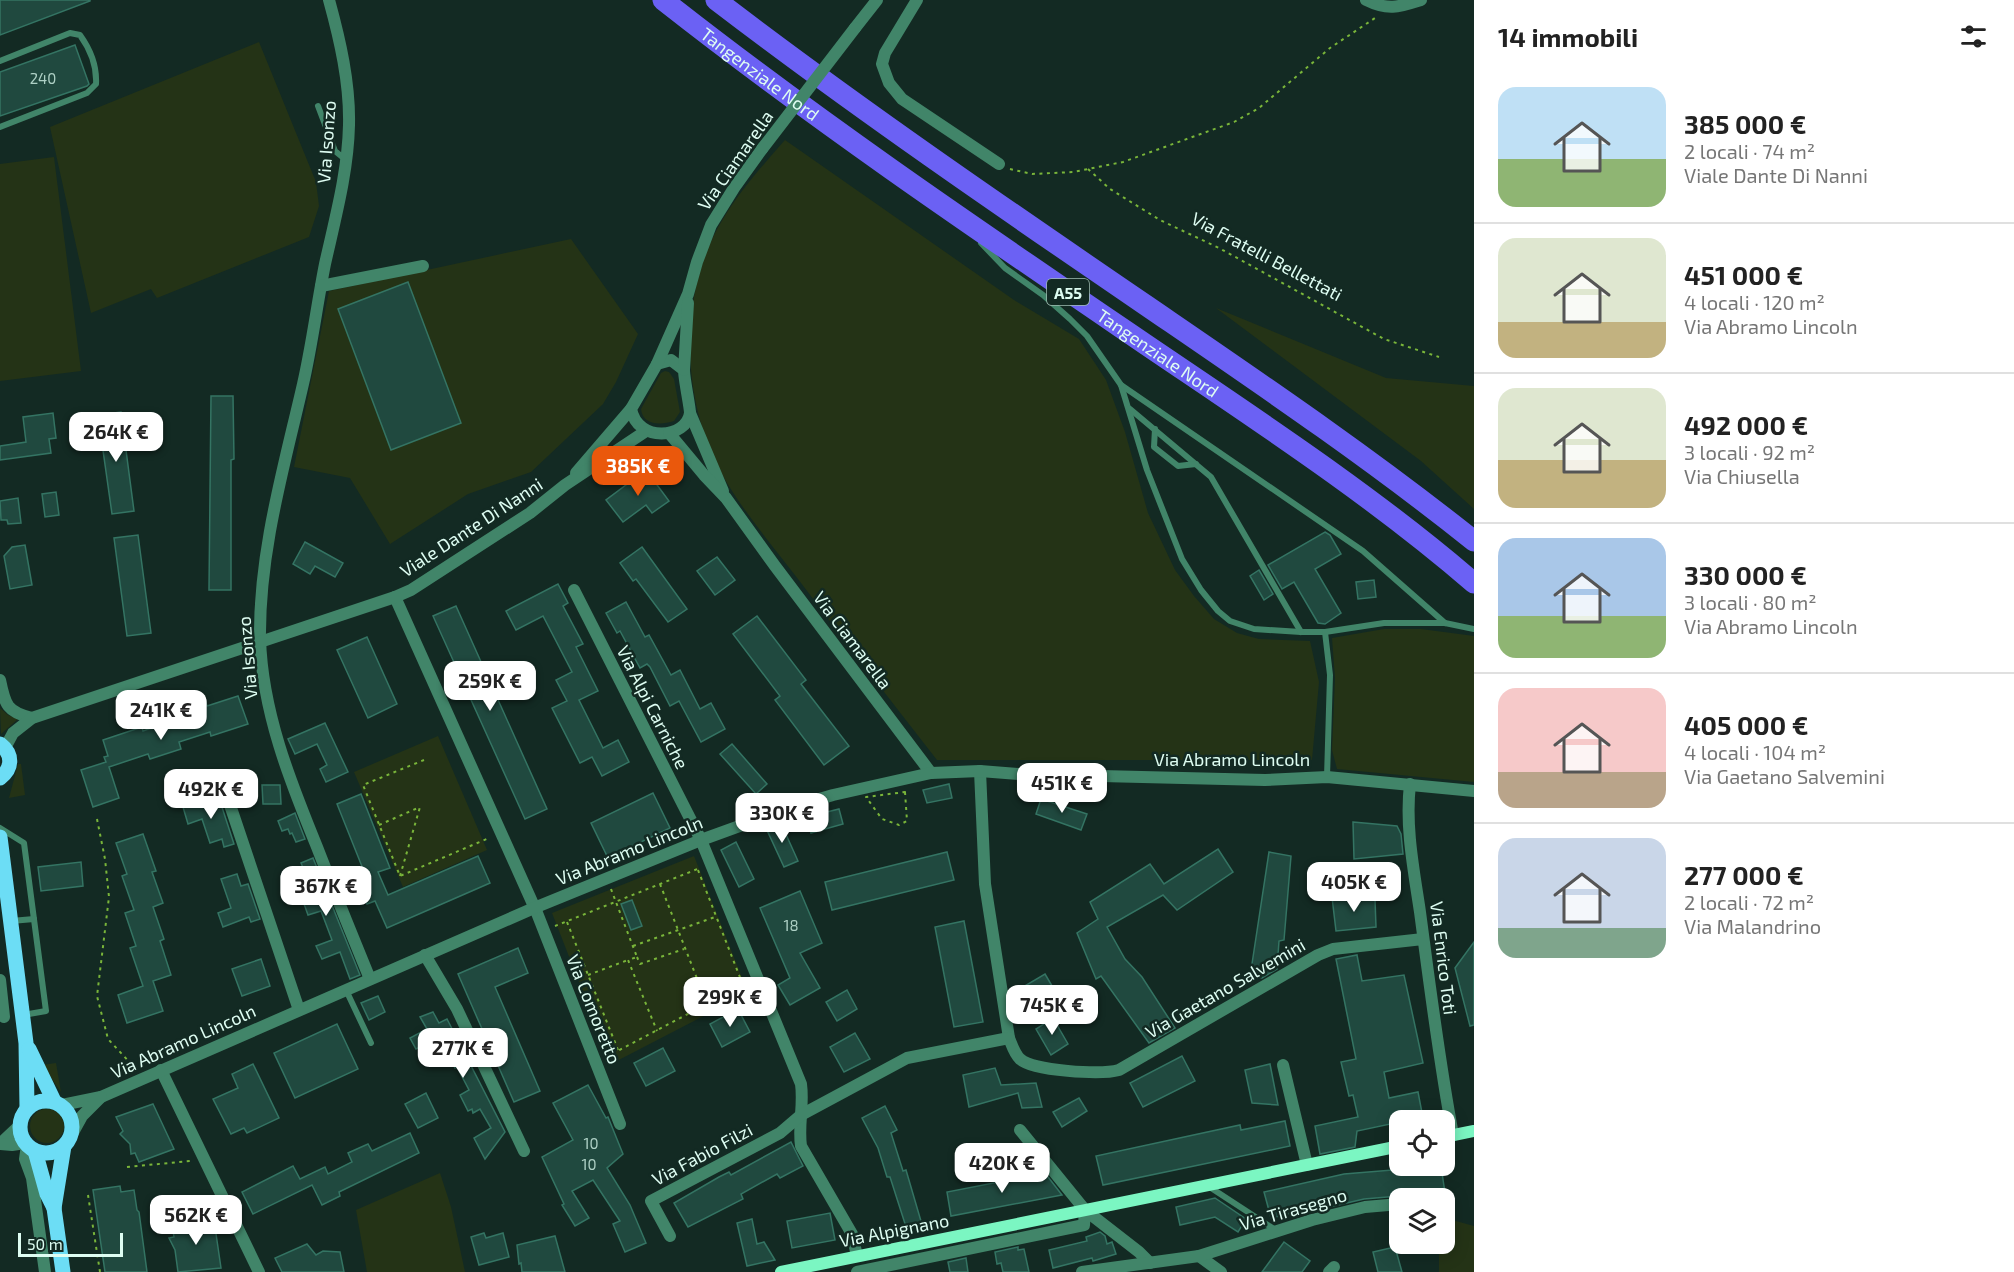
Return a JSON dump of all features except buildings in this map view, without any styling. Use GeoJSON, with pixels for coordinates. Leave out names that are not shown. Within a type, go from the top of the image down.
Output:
{"type":"FeatureCollection","features":[{"type":"Feature","properties":{"kind":"highway","name":"Tangenziale Nord"},"geometry":{"type":"LineString","coordinates":[[663,0],[750,69],[949,211],[1325,468],[1474,583]]}},
{"type":"Feature","properties":{"kind":"highway","name":"Tangenziale Nord"},"geometry":{"type":"LineString","coordinates":[[716,0],[959,177],[1324,427],[1474,541]]}},
{"type":"Feature","properties":{"kind":"main road"},"geometry":{"type":"LineString","coordinates":[[1,780],[10,766],[9,753],[2,746]]}},
{"type":"Feature","properties":{"kind":"main road"},"geometry":{"type":"LineString","coordinates":[[0,837],[26,1043],[27,1108]]}},
{"type":"Feature","properties":{"kind":"main road"},"geometry":{"type":"LineString","coordinates":[[26,1043],[58,1103],[71,1119],[54,1208]]}},
{"type":"Feature","properties":{"kind":"main road"},"geometry":{"type":"LineString","coordinates":[[58,1103],[39,1101],[27,1108],[22,1114],[19,1126],[54,1208],[63,1272]]}},
{"type":"Feature","properties":{"kind":"main road"},"geometry":{"type":"LineString","coordinates":[[29,1146],[50,1153],[68,1141]]}},
{"type":"Feature","properties":{"kind":"street","name":"Via Isonzo"},"geometry":{"type":"LineString","coordinates":[[329,0],[348,93],[349,125],[346,161],[307,369],[266,555],[261,596],[260,642],[270,715],[281,752],[293,788],[370,979]]}},
{"type":"Feature","properties":{"kind":"street","name":"Via Ciamarella"},"geometry":{"type":"LineString","coordinates":[[657,364],[688,294],[711,225],[762,149],[877,0]]}},
{"type":"Feature","properties":{"kind":"street"},"geometry":{"type":"LineString","coordinates":[[917,0],[885,53],[882,64],[890,83],[902,99],[999,164]]}},
{"type":"Feature","properties":{"kind":"street"},"geometry":{"type":"LineString","coordinates":[[1366,0],[1385,8],[1399,7],[1421,0]]}},
{"type":"Feature","properties":{"kind":"street"},"geometry":{"type":"LineString","coordinates":[[321,286],[423,266]]}},
{"type":"Feature","properties":{"kind":"street","name":"Via Ciamarella"},"geometry":{"type":"LineString","coordinates":[[684,370],[688,294]]}},
{"type":"Feature","properties":{"kind":"street"},"geometry":{"type":"LineString","coordinates":[[671,360],[684,370],[690,413],[684,423],[669,433],[657,434],[646,431],[633,417],[631,409],[657,364],[671,360]]}},
{"type":"Feature","properties":{"kind":"street","name":"Viale Dante Di Nanni"},"geometry":{"type":"LineString","coordinates":[[565,485],[631,409]]}},
{"type":"Feature","properties":{"kind":"street","name":"Via Ciamarella"},"geometry":{"type":"LineString","coordinates":[[690,413],[700,442],[726,498]]}},
{"type":"Feature","properties":{"kind":"street","name":"Viale Dante Di Nanni"},"geometry":{"type":"LineString","coordinates":[[2,746],[32,718],[411,590],[492,539],[565,485],[646,431]]}},
{"type":"Feature","properties":{"kind":"street","name":"Via Ciamarella"},"geometry":{"type":"LineString","coordinates":[[669,433],[726,498],[931,773]]}},
{"type":"Feature","properties":{"kind":"street","name":"Via Alpi Carniche"},"geometry":{"type":"LineString","coordinates":[[574,590],[701,840]]}},
{"type":"Feature","properties":{"kind":"street","name":"Viale Dante Di Nanni"},"geometry":{"type":"LineString","coordinates":[[395,597],[534,908]]}},
{"type":"Feature","properties":{"kind":"street"},"geometry":{"type":"LineString","coordinates":[[0,680],[7,706],[18,714],[32,718]]}},
{"type":"Feature","properties":{"kind":"street","name":"Via Abramo Lincoln"},"geometry":{"type":"LineString","coordinates":[[58,1103],[101,1097],[534,908],[701,840],[806,802],[931,773],[980,771],[1265,780],[1327,777],[1474,792]]}},
{"type":"Feature","properties":{"kind":"street","name":"Via Gaetano Salvemini"},"geometry":{"type":"LineString","coordinates":[[980,771],[985,884],[1009,1038],[1020,1059],[1029,1065],[1060,1070],[1112,1072],[1318,955],[1333,949],[1423,939]]}},
{"type":"Feature","properties":{"kind":"street","name":"Via Enrico Toti"},"geometry":{"type":"LineString","coordinates":[[1410,784],[1409,821],[1446,1110]]}},
{"type":"Feature","properties":{"kind":"street"},"geometry":{"type":"LineString","coordinates":[[226,793],[299,1010]]}},
{"type":"Feature","properties":{"kind":"street"},"geometry":{"type":"LineString","coordinates":[[701,840],[801,1084],[803,1099],[799,1134],[801,1146],[852,1234],[857,1256]]}},
{"type":"Feature","properties":{"kind":"street","name":"Via Comoretto"},"geometry":{"type":"LineString","coordinates":[[534,908],[620,1124]]}},
{"type":"Feature","properties":{"kind":"street"},"geometry":{"type":"LineString","coordinates":[[425,955],[457,1009],[524,1150]]}},
{"type":"Feature","properties":{"kind":"street"},"geometry":{"type":"LineString","coordinates":[[0,980],[2,1017],[22,1015]]}},
{"type":"Feature","properties":{"kind":"street"},"geometry":{"type":"LineString","coordinates":[[801,1115],[907,1058],[1009,1038]]}},
{"type":"Feature","properties":{"kind":"street"},"geometry":{"type":"LineString","coordinates":[[1283,1065],[1307,1165]]}},
{"type":"Feature","properties":{"kind":"street"},"geometry":{"type":"LineString","coordinates":[[161,1070],[259,1272]]}},
{"type":"Feature","properties":{"kind":"street","name":"Via Abramo Lincoln"},"geometry":{"type":"LineString","coordinates":[[68,1141],[82,1116],[101,1097]]}},
{"type":"Feature","properties":{"kind":"street","name":"Via Fabio Filzi"},"geometry":{"type":"LineString","coordinates":[[670,1236],[651,1201],[780,1133],[801,1115]]}},
{"type":"Feature","properties":{"kind":"street"},"geometry":{"type":"LineString","coordinates":[[0,1144],[19,1126]]}},
{"type":"Feature","properties":{"kind":"street"},"geometry":{"type":"LineString","coordinates":[[1020,1130],[1085,1210],[1150,1263]]}},
{"type":"Feature","properties":{"kind":"street"},"geometry":{"type":"LineString","coordinates":[[1455,1135],[1474,1131]]}},
{"type":"Feature","properties":{"kind":"street"},"geometry":{"type":"LineString","coordinates":[[0,1144],[29,1146],[25,1159],[32,1178],[45,1272]]}},
{"type":"Feature","properties":{"kind":"street","name":"Via Alpignano"},"geometry":{"type":"LineString","coordinates":[[781,1272],[1389,1148]]}},
{"type":"Feature","properties":{"kind":"street","name":"Via Tirasegno"},"geometry":{"type":"LineString","coordinates":[[1082,1272],[1199,1256],[1277,1231],[1365,1207],[1389,1205]]}},
{"type":"Feature","properties":{"kind":"street","name":"Via Alpignano"},"geometry":{"type":"LineString","coordinates":[[857,1272],[1084,1225],[1085,1210]]}},
{"type":"Feature","properties":{"kind":"street"},"geometry":{"type":"LineString","coordinates":[[1199,1256],[1221,1272]]}},
{"type":"Feature","properties":{"kind":"lane"},"geometry":{"type":"LineString","coordinates":[[0,61],[70,33],[80,35],[87,45],[97,73],[96,84],[87,93],[0,127]]}},
{"type":"Feature","properties":{"kind":"lane"},"geometry":{"type":"LineString","coordinates":[[318,106],[335,151],[346,161]]}},
{"type":"Feature","properties":{"kind":"lane"},"geometry":{"type":"LineString","coordinates":[[949,211],[1005,268],[1043,294],[1071,319],[1121,385],[1147,470],[1182,559],[1201,590],[1218,611],[1230,621],[1245,627],[1301,632],[1325,632],[1384,623],[1445,623],[1474,629]]}},
{"type":"Feature","properties":{"kind":"lane"},"geometry":{"type":"LineString","coordinates":[[1121,385],[1364,551],[1445,623]]}},
{"type":"Feature","properties":{"kind":"lane"},"geometry":{"type":"LineString","coordinates":[[1130,409],[1211,477],[1301,632]]}},
{"type":"Feature","properties":{"kind":"lane"},"geometry":{"type":"LineString","coordinates":[[1155,429],[1154,447],[1178,466],[1196,464]]}},
{"type":"Feature","properties":{"kind":"lane"},"geometry":{"type":"LineString","coordinates":[[1325,632],[1330,675],[1327,777]]}},
{"type":"Feature","properties":{"kind":"lane"},"geometry":{"type":"LineString","coordinates":[[0,828],[24,843],[46,1011],[22,1015]]}},
{"type":"Feature","properties":{"kind":"lane"},"geometry":{"type":"LineString","coordinates":[[10,921],[34,919]]}},
{"type":"Feature","properties":{"kind":"lane"},"geometry":{"type":"LineString","coordinates":[[346,989],[371,1043]]}},
{"type":"Feature","properties":{"kind":"lane"},"geometry":{"type":"LineString","coordinates":[[1207,1186],[1277,1231]]}},
{"type":"Feature","properties":{"kind":"path"},"geometry":{"type":"LineString","coordinates":[[999,164],[1019,173],[1032,174],[1088,169],[1123,162],[1155,152],[1247,116],[1329,48],[1371,21],[1385,8]]}},
{"type":"Feature","properties":{"kind":"path","name":"Via Fratelli Bellettati"},"geometry":{"type":"LineString","coordinates":[[1088,169],[1110,189],[1160,220],[1219,248],[1384,339],[1439,357]]}},
{"type":"Feature","properties":{"kind":"path"},"geometry":{"type":"LineString","coordinates":[[400,876],[363,785],[424,760]]}},
{"type":"Feature","properties":{"kind":"path"},"geometry":{"type":"LineString","coordinates":[[905,792],[907,820],[899,825],[882,819],[866,797],[905,792]]}},
{"type":"Feature","properties":{"kind":"path"},"geometry":{"type":"LineString","coordinates":[[379,825],[420,807],[400,876]]}},
{"type":"Feature","properties":{"kind":"path"},"geometry":{"type":"LineString","coordinates":[[97,819],[110,897],[97,996],[108,1039],[132,1065],[140,1080]]}},
{"type":"Feature","properties":{"kind":"path"},"geometry":{"type":"LineString","coordinates":[[400,876],[483,840]]}},
{"type":"Feature","properties":{"kind":"path"},"geometry":{"type":"LineString","coordinates":[[544,931],[711,864]]}},
{"type":"Feature","properties":{"kind":"path"},"geometry":{"type":"LineString","coordinates":[[697,869],[743,985]]}},
{"type":"Feature","properties":{"kind":"path"},"geometry":{"type":"LineString","coordinates":[[607,878],[640,964],[685,948]]}},
{"type":"Feature","properties":{"kind":"path"},"geometry":{"type":"LineString","coordinates":[[660,884],[707,1004]]}},
{"type":"Feature","properties":{"kind":"path"},"geometry":{"type":"LineString","coordinates":[[633,946],[716,917]]}},
{"type":"Feature","properties":{"kind":"path"},"geometry":{"type":"LineString","coordinates":[[567,922],[619,1051]]}},
{"type":"Feature","properties":{"kind":"path"},"geometry":{"type":"LineString","coordinates":[[588,975],[638,957]]}},
{"type":"Feature","properties":{"kind":"path"},"geometry":{"type":"LineString","coordinates":[[628,960],[657,1031]]}},
{"type":"Feature","properties":{"kind":"path"},"geometry":{"type":"LineString","coordinates":[[596,1063],[757,978]]}},
{"type":"Feature","properties":{"kind":"path"},"geometry":{"type":"LineString","coordinates":[[127,1167],[205,1160]]}},
{"type":"Feature","properties":{"kind":"path"},"geometry":{"type":"LineString","coordinates":[[88,1195],[100,1272]]}},
{"type":"Feature","properties":{"kind":"green space"},"geometry":{"type":"Polygon","coordinates":[[[259,42],[316,182],[319,206],[309,237],[157,298],[151,289],[91,313],[50,127],[259,42]]]}},
{"type":"Feature","properties":{"kind":"green space"},"geometry":{"type":"Polygon","coordinates":[[[785,140],[1014,300],[1079,339],[1106,380],[1125,432],[1148,513],[1175,570],[1194,596],[1214,619],[1237,633],[1259,639],[1310,641],[1319,682],[1312,760],[937,760],[740,503],[709,447],[699,415],[692,382],[690,348],[692,313],[698,280],[708,248],[723,219],[744,188],[785,140]]]}},
{"type":"Feature","properties":{"kind":"green space"},"geometry":{"type":"Polygon","coordinates":[[[54,157],[81,371],[0,381],[0,164],[54,157]]]}},
{"type":"Feature","properties":{"kind":"green space"},"geometry":{"type":"Polygon","coordinates":[[[571,239],[638,334],[603,404],[531,472],[468,494],[390,544],[350,478],[294,467],[329,291],[571,239]]]}},
{"type":"Feature","properties":{"kind":"green space"},"geometry":{"type":"Polygon","coordinates":[[[1216,308],[1386,378],[1474,386],[1474,509],[1421,461],[1216,308]]]}},
{"type":"Feature","properties":{"kind":"green space"},"geometry":{"type":"Polygon","coordinates":[[[669,372],[674,379],[680,412],[674,421],[653,423],[645,419],[641,409],[661,373],[669,372]]]}},
{"type":"Feature","properties":{"kind":"green space"},"geometry":{"type":"Polygon","coordinates":[[[1384,629],[1421,629],[1474,636],[1474,782],[1337,769],[1332,750],[1335,678],[1332,638],[1384,629]]]}},
{"type":"Feature","properties":{"kind":"green space"},"geometry":{"type":"Polygon","coordinates":[[[0,708],[8,715],[18,719],[1,734],[0,708]]]}},
{"type":"Feature","properties":{"kind":"green space"},"geometry":{"type":"Polygon","coordinates":[[[438,736],[487,850],[403,887],[354,772],[438,736]]]}},
{"type":"Feature","properties":{"kind":"green space"},"geometry":{"type":"Polygon","coordinates":[[[18,764],[21,764],[25,795],[9,798],[18,764]]]}},
{"type":"Feature","properties":{"kind":"green space"},"geometry":{"type":"Polygon","coordinates":[[[694,856],[748,993],[611,1064],[552,913],[694,856]]]}},
{"type":"Feature","properties":{"kind":"green space"},"geometry":{"type":"Polygon","coordinates":[[[56,1063],[61,1092],[42,1065],[56,1063]]]}},
{"type":"Feature","properties":{"kind":"green space"},"geometry":{"type":"Polygon","coordinates":[[[47,1109],[59,1114],[64,1126],[59,1138],[47,1143],[35,1138],[30,1126],[35,1114],[47,1109]]]}},
{"type":"Feature","properties":{"kind":"green space"},"geometry":{"type":"Polygon","coordinates":[[[440,1173],[451,1207],[465,1272],[367,1272],[356,1210],[440,1173]]]}},
{"type":"Feature","properties":{"kind":"green space"},"geometry":{"type":"Polygon","coordinates":[[[1455,1221],[1474,1226],[1474,1272],[1439,1272],[1439,1254],[1455,1254],[1455,1221]]]}}]}
